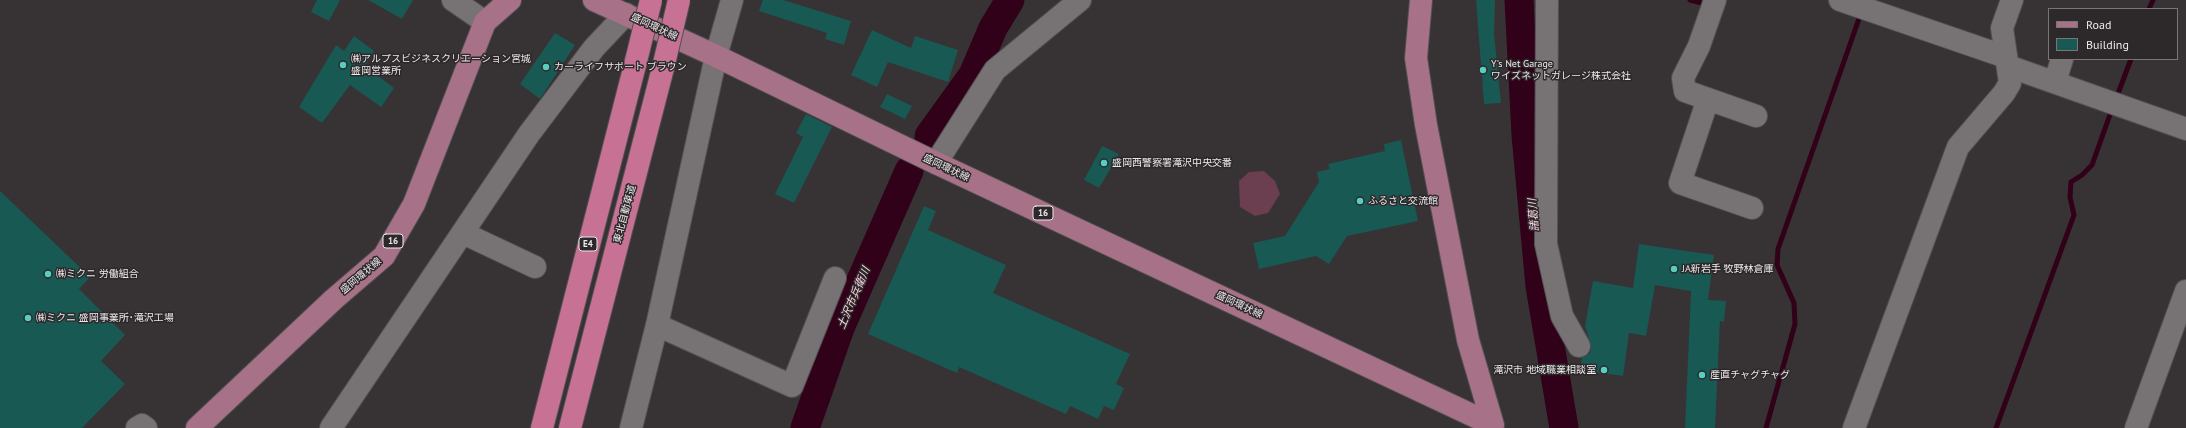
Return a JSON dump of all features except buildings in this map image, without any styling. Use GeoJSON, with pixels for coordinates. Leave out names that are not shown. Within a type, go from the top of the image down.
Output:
{"type":"FeatureCollection","features":[{"type":"Feature","properties":{"kind":"highway","name":"E4"},"geometry":{"type":"LineString","coordinates":[[542,428],[651,0]]}},
{"type":"Feature","properties":{"kind":"highway","name":"東北自動車道"},"geometry":{"type":"LineString","coordinates":[[570,428],[663,68],[679,0]]}},
{"type":"Feature","properties":{"kind":"main road","name":"盛岡環状線"},"geometry":{"type":"LineString","coordinates":[[197,428],[334,299],[384,256],[414,204],[486,22],[510,0]]}},
{"type":"Feature","properties":{"kind":"main road","name":"盛岡環状線"},"geometry":{"type":"LineString","coordinates":[[595,0],[716,56],[936,163],[1496,427]]}},
{"type":"Feature","properties":{"kind":"main road","name":"盛岡環状線"},"geometry":{"type":"LineString","coordinates":[[1421,0],[1416,58],[1426,125],[1468,340],[1496,427]]}},
{"type":"Feature","properties":{"kind":"street"},"geometry":{"type":"LineString","coordinates":[[453,0],[486,22]]}},
{"type":"Feature","properties":{"kind":"street"},"geometry":{"type":"LineString","coordinates":[[631,428],[657,325],[716,56],[732,0]]}},
{"type":"Feature","properties":{"kind":"street"},"geometry":{"type":"LineString","coordinates":[[936,163],[995,70],[1080,0]]}},
{"type":"Feature","properties":{"kind":"street"},"geometry":{"type":"LineString","coordinates":[[1547,0],[1546,244],[1562,316],[1579,346]]}},
{"type":"Feature","properties":{"kind":"street"},"geometry":{"type":"LineString","coordinates":[[1715,0],[1699,46],[1684,78],[1685,91],[1756,116]]}},
{"type":"Feature","properties":{"kind":"street"},"geometry":{"type":"LineString","coordinates":[[1854,428],[1958,147],[2004,93],[2010,83],[2002,28],[2012,0]]}},
{"type":"Feature","properties":{"kind":"street"},"geometry":{"type":"LineString","coordinates":[[1856,5],[2007,62],[2055,82],[2186,129]]}},
{"type":"Feature","properties":{"kind":"street"},"geometry":{"type":"LineString","coordinates":[[330,428],[559,92],[594,48],[626,14]]}},
{"type":"Feature","properties":{"kind":"street"},"geometry":{"type":"LineString","coordinates":[[2055,82],[2062,60]]}},
{"type":"Feature","properties":{"kind":"street"},"geometry":{"type":"LineString","coordinates":[[1708,99],[1680,183],[1752,208]]}},
{"type":"Feature","properties":{"kind":"street"},"geometry":{"type":"LineString","coordinates":[[463,233],[535,267]]}},
{"type":"Feature","properties":{"kind":"street"},"geometry":{"type":"LineString","coordinates":[[657,325],[792,386],[835,278]]}},
{"type":"Feature","properties":{"kind":"street"},"geometry":{"type":"LineString","coordinates":[[2136,428],[2186,291]]}},
{"type":"Feature","properties":{"kind":"street"},"geometry":{"type":"LineString","coordinates":[[137,428],[142,425],[146,428]]}},
{"type":"Feature","properties":{"kind":"shaded area"},"geometry":{"type":"Polygon","coordinates":[[[1264,171],[1275,181],[1280,194],[1268,213],[1255,216],[1240,207],[1239,181],[1249,172],[1264,171]]]}},
{"type":"Feature","properties":{"kind":"waterway","name":"土沢市兵衛川"},"geometry":{"type":"LineString","coordinates":[[929,136],[973,75],[993,28],[1010,0]]}},
{"type":"Feature","properties":{"kind":"waterway","name":"諸葛川"},"geometry":{"type":"LineString","coordinates":[[1519,0],[1526,135],[1540,286],[1564,428]]}},
{"type":"Feature","properties":{"kind":"waterway"},"geometry":{"type":"LineString","coordinates":[[1690,0],[1706,4],[1706,2]]}},
{"type":"Feature","properties":{"kind":"waterway"},"geometry":{"type":"LineString","coordinates":[[2149,8],[2153,0]]}},
{"type":"Feature","properties":{"kind":"waterway"},"geometry":{"type":"LineString","coordinates":[[1766,428],[1795,324],[1794,303],[1777,265],[1778,249],[1861,13]]}},
{"type":"Feature","properties":{"kind":"waterway"},"geometry":{"type":"LineString","coordinates":[[2116,99],[2131,60]]}},
{"type":"Feature","properties":{"kind":"waterway"},"geometry":{"type":"LineString","coordinates":[[1996,428],[2074,215],[2070,197],[2071,182],[2082,175],[2092,165],[2112,109]]}},
{"type":"Feature","properties":{"kind":"waterway","name":"土沢市兵衛川"},"geometry":{"type":"LineString","coordinates":[[805,428],[840,328],[909,171]]}},
{"type":"Feature","properties":{"kind":"place","name":"㈱アルプスビジネスクリエーション宮城 盛岡営業所"},"geometry":{"type":"Point","coordinates":[343,65]}},
{"type":"Feature","properties":{"kind":"place","name":"カーライフサポート ブラウン"},"geometry":{"type":"Point","coordinates":[546,67]}},
{"type":"Feature","properties":{"kind":"place","name":"Y’s Net Garage ワイズネットガレージ株式会社"},"geometry":{"type":"Point","coordinates":[1483,70]}},
{"type":"Feature","properties":{"kind":"place","name":"盛岡西警察署滝沢中央交番"},"geometry":{"type":"Point","coordinates":[1104,163]}},
{"type":"Feature","properties":{"kind":"place","name":"ふるさと交流館"},"geometry":{"type":"Point","coordinates":[1360,201]}},
{"type":"Feature","properties":{"kind":"place","name":"JA新岩手 牧野林倉庫"},"geometry":{"type":"Point","coordinates":[1674,269]}},
{"type":"Feature","properties":{"kind":"place","name":"㈱ミクニ 労働組合"},"geometry":{"type":"Point","coordinates":[48,274]}},
{"type":"Feature","properties":{"kind":"place","name":"㈱ミクニ 盛岡事業所･滝沢工場"},"geometry":{"type":"Point","coordinates":[28,318]}},
{"type":"Feature","properties":{"kind":"place","name":"滝沢市 地域職業相談室"},"geometry":{"type":"Point","coordinates":[1604,370]}},
{"type":"Feature","properties":{"kind":"place","name":"産直チャグチャグ"},"geometry":{"type":"Point","coordinates":[1702,375]}}]}
